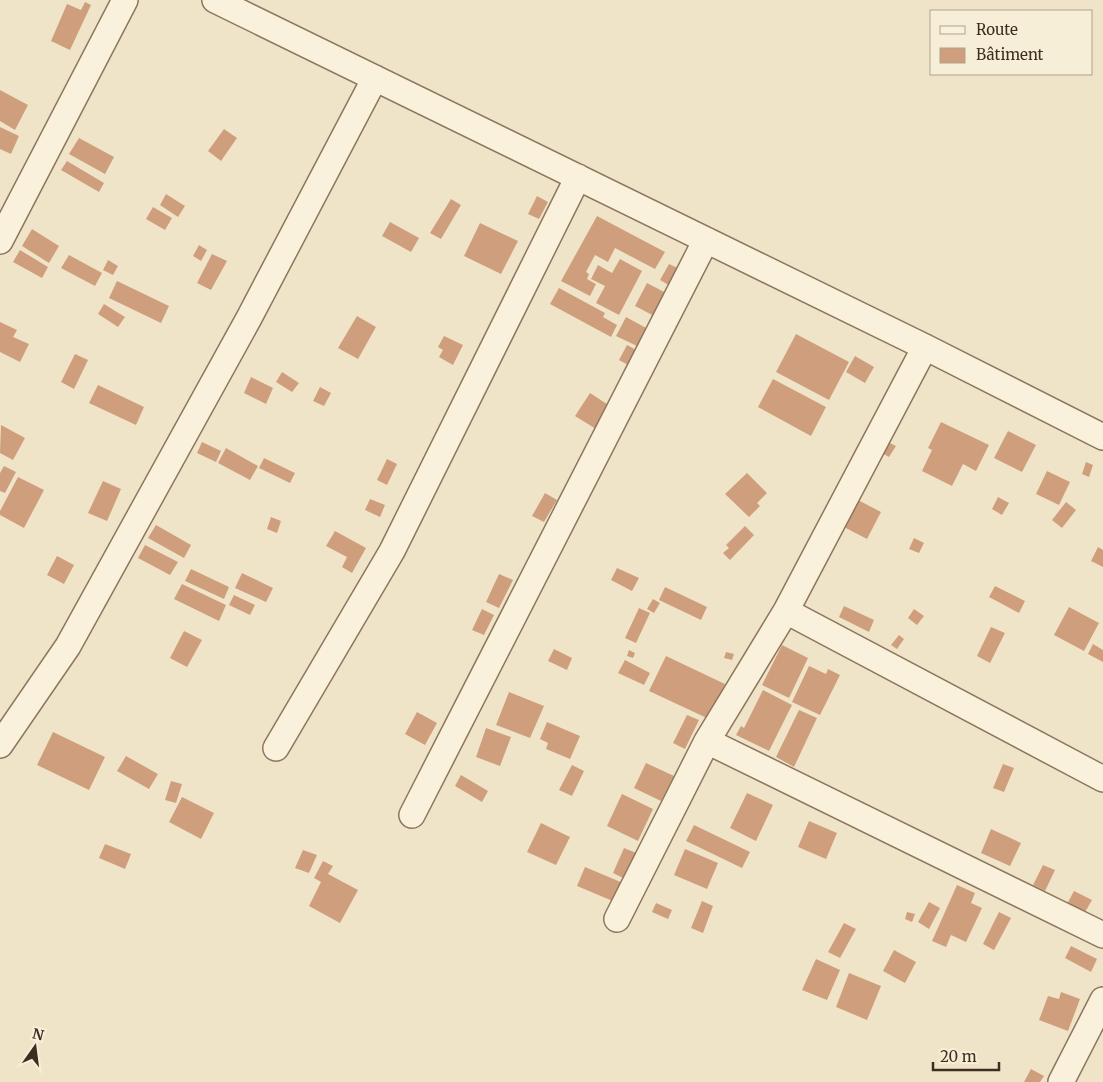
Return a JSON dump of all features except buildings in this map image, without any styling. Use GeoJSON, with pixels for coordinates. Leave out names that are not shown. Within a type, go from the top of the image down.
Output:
{"type":"FeatureCollection","features":[{"type":"Feature","properties":{"kind":"street"},"geometry":{"type":"LineString","coordinates":[[0,241],[125,0]]}},
{"type":"Feature","properties":{"kind":"street"},"geometry":{"type":"LineString","coordinates":[[216,0],[925,347],[1103,437]]}},
{"type":"Feature","properties":{"kind":"street"},"geometry":{"type":"LineString","coordinates":[[0,745],[68,646],[249,318],[375,78]]}},
{"type":"Feature","properties":{"kind":"street"},"geometry":{"type":"LineString","coordinates":[[276,748],[392,551],[578,177]]}},
{"type":"Feature","properties":{"kind":"street"},"geometry":{"type":"LineString","coordinates":[[412,815],[706,240]]}},
{"type":"Feature","properties":{"kind":"street"},"geometry":{"type":"LineString","coordinates":[[617,918],[707,741],[786,611],[925,347]]}},
{"type":"Feature","properties":{"kind":"street"},"geometry":{"type":"LineString","coordinates":[[786,611],[1103,779]]}},
{"type":"Feature","properties":{"kind":"street"},"geometry":{"type":"LineString","coordinates":[[707,741],[1103,935]]}},
{"type":"Feature","properties":{"kind":"street"},"geometry":{"type":"LineString","coordinates":[[1061,1082],[1103,1000]]}}]}
